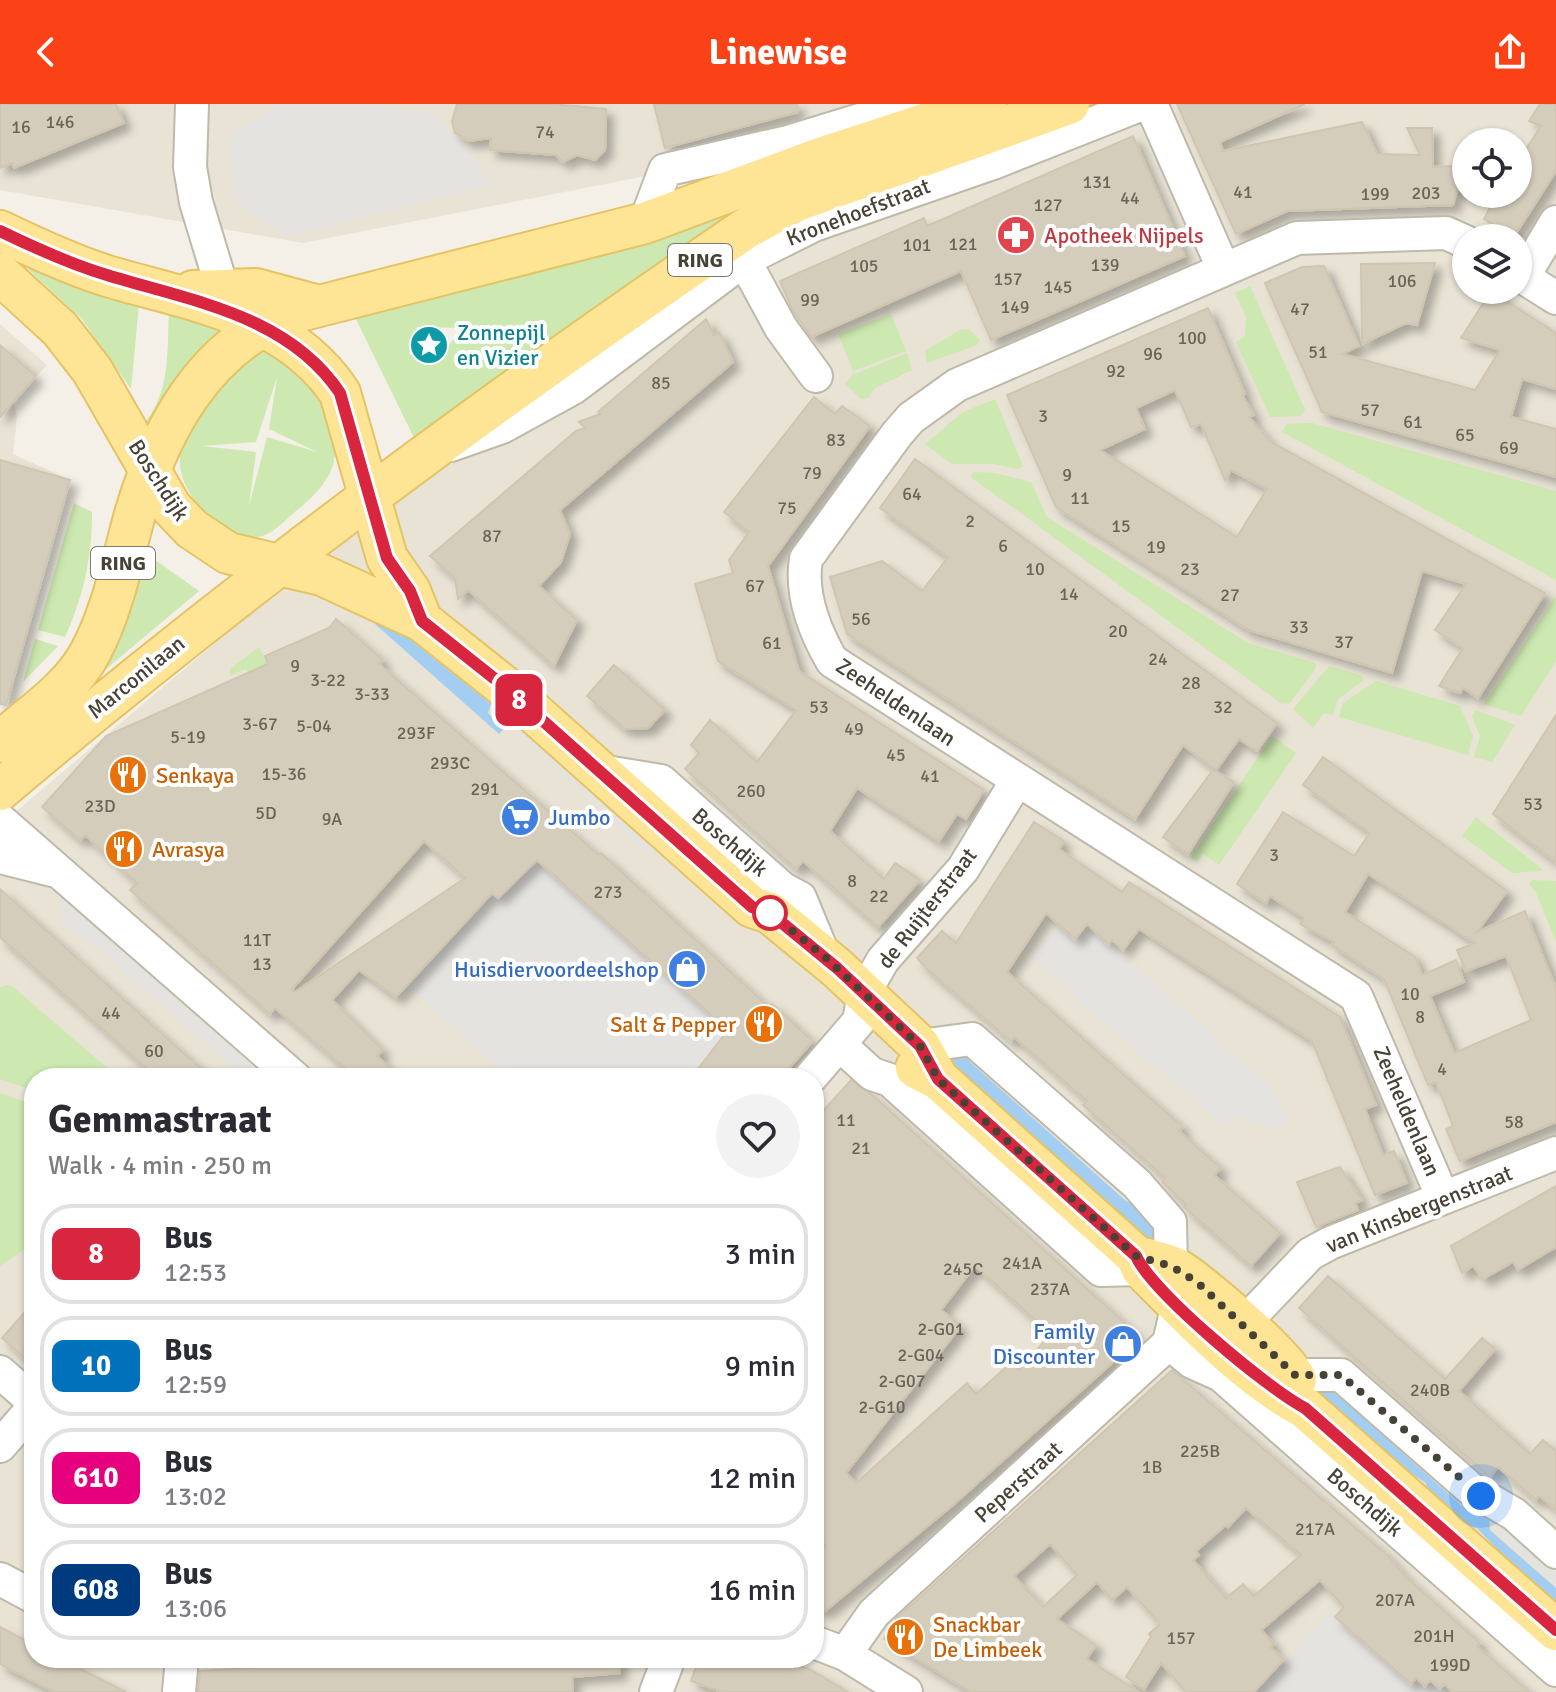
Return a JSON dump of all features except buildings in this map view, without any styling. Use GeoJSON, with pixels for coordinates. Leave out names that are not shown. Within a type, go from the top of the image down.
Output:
{"type":"FeatureCollection","features":[{"type":"Feature","properties":{"kind":"main road","name":"RING"},"geometry":{"type":"LineString","coordinates":[[149,471],[169,428],[196,388],[239,340],[237,309],[319,306],[645,223],[817,159],[986,104]]}},
{"type":"Feature","properties":{"kind":"main road","name":"Kronehoefstraat"},"geometry":{"type":"LineString","coordinates":[[371,493],[696,262],[771,215],[797,201],[1069,104]]}},
{"type":"Feature","properties":{"kind":"main road"},"geometry":{"type":"LineString","coordinates":[[0,231],[49,255],[168,292],[237,309]]}},
{"type":"Feature","properties":{"kind":"main road","name":"Boschdijk"},"geometry":{"type":"LineString","coordinates":[[0,274],[60,329],[84,360],[171,507],[210,544],[240,558],[322,575],[422,621],[505,687],[752,907],[770,913],[824,956],[903,1062],[929,1063],[1156,1274],[1233,1335],[1281,1396],[1300,1392],[1556,1630]]}},
{"type":"Feature","properties":{"kind":"main road","name":"Boschdijk"},"geometry":{"type":"LineString","coordinates":[[237,309],[300,346],[326,371],[340,393],[371,493],[387,558],[410,591],[422,621]]}},
{"type":"Feature","properties":{"kind":"main road","name":"Marconilaan"},"geometry":{"type":"LineString","coordinates":[[0,742],[70,681],[90,653],[117,583],[149,471]]}},
{"type":"Feature","properties":{"kind":"main road","name":"RING"},"geometry":{"type":"LineString","coordinates":[[275,566],[371,493]]}},
{"type":"Feature","properties":{"kind":"main road","name":"Marconilaan"},"geometry":{"type":"LineString","coordinates":[[0,790],[120,688],[275,566]]}},
{"type":"Feature","properties":{"kind":"main road","name":"Boschdijk"},"geometry":{"type":"LineString","coordinates":[[752,907],[760,928],[862,1005]]}},
{"type":"Feature","properties":{"kind":"street"},"geometry":{"type":"LineString","coordinates":[[192,104],[190,167],[196,202],[237,309]]}},
{"type":"Feature","properties":{"kind":"street"},"geometry":{"type":"LineString","coordinates":[[645,223],[665,170],[788,142],[912,104]]}},
{"type":"Feature","properties":{"kind":"street","name":"Kronehoefstraat"},"geometry":{"type":"LineString","coordinates":[[430,453],[502,427],[573,388],[744,260],[814,225],[993,163],[1142,104]]}},
{"type":"Feature","properties":{"kind":"street"},"geometry":{"type":"LineString","coordinates":[[1151,104],[1223,268]]}},
{"type":"Feature","properties":{"kind":"street"},"geometry":{"type":"LineString","coordinates":[[1532,258],[1556,222]]}},
{"type":"Feature","properties":{"kind":"street","name":"Zeeheldenlaan"},"geometry":{"type":"LineString","coordinates":[[1443,1198],[1356,996],[1124,846],[1016,782],[832,661],[820,641],[802,583],[806,559],[904,426],[946,393],[988,370],[1297,238],[1446,233],[1452,236]]}},
{"type":"Feature","properties":{"kind":"street"},"geometry":{"type":"LineString","coordinates":[[744,260],[781,328],[816,376]]}},
{"type":"Feature","properties":{"kind":"street"},"geometry":{"type":"LineString","coordinates":[[1532,283],[1556,298]]}},
{"type":"Feature","properties":{"kind":"street","name":"Boschdijk"},"geometry":{"type":"LineString","coordinates":[[600,771],[661,781],[783,889],[800,898],[824,956]]}},
{"type":"Feature","properties":{"kind":"street","name":"de Ruijterstraat"},"geometry":{"type":"LineString","coordinates":[[817,1068],[963,869],[1016,782]]}},
{"type":"Feature","properties":{"kind":"street"},"geometry":{"type":"LineString","coordinates":[[0,820],[283,1068]]}},
{"type":"Feature","properties":{"kind":"street"},"geometry":{"type":"LineString","coordinates":[[0,857],[56,871]]}},
{"type":"Feature","properties":{"kind":"street","name":"Boschdijk"},"geometry":{"type":"LineString","coordinates":[[862,1005],[872,1074],[890,1080],[1101,1270],[1156,1274]]}},
{"type":"Feature","properties":{"kind":"street"},"geometry":{"type":"LineString","coordinates":[[929,1063],[972,1039],[1137,1184],[1170,1222],[1156,1274],[1169,1343]]}},
{"type":"Feature","properties":{"kind":"street","name":"van Kinsbergenstraat"},"geometry":{"type":"LineString","coordinates":[[1233,1335],[1310,1254],[1556,1153]]}},
{"type":"Feature","properties":{"kind":"street","name":"Boschdijk"},"geometry":{"type":"LineString","coordinates":[[1169,1343],[1192,1362],[1221,1375],[1556,1670]]}},
{"type":"Feature","properties":{"kind":"street","name":"Peperstraat"},"geometry":{"type":"LineString","coordinates":[[845,1654],[874,1613],[1169,1343]]}},
{"type":"Feature","properties":{"kind":"street"},"geometry":{"type":"LineString","coordinates":[[0,1372],[24,1395]]}},
{"type":"Feature","properties":{"kind":"street"},"geometry":{"type":"LineString","coordinates":[[1300,1392],[1341,1375],[1471,1489],[1514,1514],[1556,1552]]}},
{"type":"Feature","properties":{"kind":"street"},"geometry":{"type":"LineString","coordinates":[[0,1446],[24,1417]]}},
{"type":"Feature","properties":{"kind":"street"},"geometry":{"type":"LineString","coordinates":[[0,1579],[24,1592]]}},
{"type":"Feature","properties":{"kind":"street"},"geometry":{"type":"LineString","coordinates":[[824,1646],[845,1654],[906,1692]]}},
{"type":"Feature","properties":{"kind":"street"},"geometry":{"type":"LineString","coordinates":[[179,1692],[181,1668]]}},
{"type":"Feature","properties":{"kind":"street"},"geometry":{"type":"LineString","coordinates":[[656,1692],[665,1668]]}},
{"type":"Feature","properties":{"kind":"shaded area"},"geometry":{"type":"Polygon","coordinates":[[[0,104],[1556,104],[1556,1692],[0,1692],[0,825],[324,551],[725,257],[692,167],[303,243],[0,190],[0,104]]]}},
{"type":"Feature","properties":{"kind":"shaded area"},"geometry":{"type":"Polygon","coordinates":[[[282,104],[363,104],[423,112],[439,119],[468,150],[491,185],[285,237],[235,200],[229,134],[282,104]]]}},
{"type":"Feature","properties":{"kind":"shaded area"},"geometry":{"type":"Polygon","coordinates":[[[1443,215],[1470,224],[1452,224],[1452,239],[1257,242],[1262,233],[1294,219],[1443,215]]]}},
{"type":"Feature","properties":{"kind":"shaded area"},"geometry":{"type":"Polygon","coordinates":[[[0,324],[47,365],[13,402],[17,417],[13,454],[70,480],[13,680],[0,681],[0,324]]]}},
{"type":"Feature","properties":{"kind":"shaded area"},"geometry":{"type":"Polygon","coordinates":[[[499,704],[657,845],[649,854],[493,710],[499,704]]]}},
{"type":"Feature","properties":{"kind":"shaded area"},"geometry":{"type":"Polygon","coordinates":[[[527,851],[732,1034],[713,1049],[698,1068],[500,1068],[407,985],[527,851]]]}},
{"type":"Feature","properties":{"kind":"shaded area"},"geometry":{"type":"Polygon","coordinates":[[[60,898],[111,932],[266,1068],[233,1068],[104,953],[60,922],[60,898]]]}},
{"type":"Feature","properties":{"kind":"shaded area"},"geometry":{"type":"Polygon","coordinates":[[[1059,927],[1077,942],[1090,927],[1269,1085],[1290,1121],[1275,1130],[1237,1115],[1226,1128],[1031,958],[1059,927]]]}},
{"type":"Feature","properties":{"kind":"shaded area"},"geometry":{"type":"Polygon","coordinates":[[[1492,1528],[1517,1528],[1556,1562],[1556,1585],[1492,1528]]]}},
{"type":"Feature","properties":{"kind":"shaded area"},"geometry":{"type":"Polygon","coordinates":[[[1331,1613],[1411,1684],[1416,1678],[1430,1680],[1440,1689],[1444,1684],[1453,1692],[1264,1692],[1260,1688],[1331,1613]]]}},
{"type":"Feature","properties":{"kind":"green space"},"geometry":{"type":"Polygon","coordinates":[[[777,186],[418,446],[352,311],[777,186]],[[417,327],[409,354],[435,363],[463,328],[417,327]]]}},
{"type":"Feature","properties":{"kind":"green space"},"geometry":{"type":"Polygon","coordinates":[[[28,263],[139,304],[131,389],[81,318],[26,267],[28,263]]]}},
{"type":"Feature","properties":{"kind":"green space"},"geometry":{"type":"Polygon","coordinates":[[[1250,286],[1305,410],[1301,416],[1270,417],[1236,342],[1245,336],[1246,317],[1235,293],[1250,286]]]}},
{"type":"Feature","properties":{"kind":"green space"},"geometry":{"type":"Polygon","coordinates":[[[169,309],[223,327],[225,334],[148,426],[146,421],[164,382],[169,309]]]}},
{"type":"Feature","properties":{"kind":"green space"},"geometry":{"type":"Polygon","coordinates":[[[891,314],[906,351],[853,371],[838,334],[891,314]]]}},
{"type":"Feature","properties":{"kind":"green space"},"geometry":{"type":"Polygon","coordinates":[[[969,329],[980,340],[977,345],[927,363],[925,351],[960,330],[969,329]]]}},
{"type":"Feature","properties":{"kind":"green space"},"geometry":{"type":"Polygon","coordinates":[[[266,350],[313,379],[319,388],[335,439],[333,465],[320,488],[278,527],[256,537],[234,532],[203,510],[186,487],[180,466],[182,445],[190,425],[219,387],[252,353],[266,350]],[[277,377],[256,442],[202,446],[256,452],[249,506],[267,437],[317,452],[269,429],[277,377]]]}},
{"type":"Feature","properties":{"kind":"green space"},"geometry":{"type":"Polygon","coordinates":[[[907,353],[912,370],[875,388],[868,398],[861,399],[845,384],[852,375],[907,353]]]}},
{"type":"Feature","properties":{"kind":"green space"},"geometry":{"type":"Polygon","coordinates":[[[995,399],[1023,466],[1018,469],[994,464],[952,464],[925,444],[963,412],[995,399]]]}},
{"type":"Feature","properties":{"kind":"green space"},"geometry":{"type":"Polygon","coordinates":[[[1312,423],[1556,491],[1556,580],[1282,432],[1287,424],[1312,423]]]}},
{"type":"Feature","properties":{"kind":"green space"},"geometry":{"type":"Polygon","coordinates":[[[973,472],[995,473],[1031,482],[1047,517],[1248,643],[1315,663],[1316,668],[1290,703],[1282,704],[971,477],[973,472]]]}},
{"type":"Feature","properties":{"kind":"green space"},"geometry":{"type":"Polygon","coordinates":[[[74,503],[92,512],[92,529],[82,591],[65,637],[38,630],[74,503]]]}},
{"type":"Feature","properties":{"kind":"green space"},"geometry":{"type":"Polygon","coordinates":[[[141,550],[199,591],[105,670],[100,666],[141,550]]]}},
{"type":"Feature","properties":{"kind":"green space"},"geometry":{"type":"Polygon","coordinates":[[[1556,596],[1556,661],[1521,716],[1484,704],[1556,596]]]}},
{"type":"Feature","properties":{"kind":"green space"},"geometry":{"type":"Polygon","coordinates":[[[35,639],[58,646],[23,682],[35,639]]]}},
{"type":"Feature","properties":{"kind":"green space"},"geometry":{"type":"Polygon","coordinates":[[[259,647],[271,671],[251,679],[246,669],[230,676],[230,669],[259,647]]]}},
{"type":"Feature","properties":{"kind":"green space"},"geometry":{"type":"Polygon","coordinates":[[[1329,666],[1362,676],[1364,680],[1338,699],[1333,715],[1324,713],[1313,728],[1293,709],[1329,666]]]}},
{"type":"Feature","properties":{"kind":"green space"},"geometry":{"type":"Polygon","coordinates":[[[1376,681],[1460,706],[1473,736],[1468,755],[1339,717],[1343,703],[1376,681]]]}},
{"type":"Feature","properties":{"kind":"green space"},"geometry":{"type":"Polygon","coordinates":[[[1476,710],[1515,725],[1492,762],[1474,757],[1480,736],[1472,716],[1476,710]]]}},
{"type":"Feature","properties":{"kind":"green space"},"geometry":{"type":"Polygon","coordinates":[[[1272,736],[1296,753],[1219,865],[1203,854],[1197,862],[1190,858],[1272,736]]]}},
{"type":"Feature","properties":{"kind":"green space"},"geometry":{"type":"Polygon","coordinates":[[[1476,817],[1542,871],[1512,873],[1462,836],[1476,817]]]}},
{"type":"Feature","properties":{"kind":"green space"},"geometry":{"type":"Polygon","coordinates":[[[1532,880],[1556,881],[1556,942],[1535,890],[1529,885],[1532,880]]]}},
{"type":"Feature","properties":{"kind":"green space"},"geometry":{"type":"Polygon","coordinates":[[[0,987],[13,987],[107,1068],[24,1068],[24,1087],[0,1079],[0,987]]]}},
{"type":"Feature","properties":{"kind":"green space"},"geometry":{"type":"Polygon","coordinates":[[[0,1093],[24,1101],[24,1250],[0,1266],[0,1093]]]}},
{"type":"Feature","properties":{"kind":"water"},"geometry":{"type":"Polygon","coordinates":[[[381,616],[491,704],[488,713],[504,729],[499,734],[375,624],[381,616]]]}},
{"type":"Feature","properties":{"kind":"water"},"geometry":{"type":"Polygon","coordinates":[[[963,1049],[969,1061],[1126,1201],[1145,1212],[1153,1224],[1156,1246],[1137,1236],[958,1074],[941,1051],[963,1049]]]}},
{"type":"Feature","properties":{"kind":"water"},"geometry":{"type":"Polygon","coordinates":[[[1325,1388],[1340,1397],[1462,1506],[1489,1513],[1490,1530],[1556,1588],[1556,1612],[1477,1528],[1458,1525],[1428,1491],[1426,1483],[1412,1474],[1402,1476],[1323,1404],[1315,1391],[1325,1388]]]}},
{"type":"Feature","properties":{"kind":"bus line","name":"8"},"geometry":{"type":"LineString","coordinates":[[0,231],[49,255],[105,275],[229,311],[300,346],[326,371],[340,393],[371,493],[387,558],[410,591],[422,621],[505,687],[752,907],[770,913],[824,956],[920,1046],[938,1079],[1136,1256],[1142,1269],[1177,1304],[1281,1396],[1305,1408],[1556,1630]]}},
{"type":"Feature","properties":{"kind":"place","name":"Apotheek Nijpels"},"geometry":{"type":"Point","coordinates":[1016,235]}},
{"type":"Feature","properties":{"kind":"place","name":"Zonnepijl en Vizier"},"geometry":{"type":"Point","coordinates":[429,345]}},
{"type":"Feature","properties":{"kind":"place","name":"Senkaya"},"geometry":{"type":"Point","coordinates":[128,775]}},
{"type":"Feature","properties":{"kind":"place","name":"Jumbo"},"geometry":{"type":"Point","coordinates":[520,817]}},
{"type":"Feature","properties":{"kind":"place","name":"Avrasya"},"geometry":{"type":"Point","coordinates":[124,849]}},
{"type":"Feature","properties":{"kind":"place","name":"Huisdiervoordeelshop"},"geometry":{"type":"Point","coordinates":[687,969]}},
{"type":"Feature","properties":{"kind":"place","name":"Salt & Pepper"},"geometry":{"type":"Point","coordinates":[764,1024]}},
{"type":"Feature","properties":{"kind":"place","name":"Family Discounter"},"geometry":{"type":"Point","coordinates":[1123,1344]}},
{"type":"Feature","properties":{"kind":"place","name":"Snackbar De Limbeek"},"geometry":{"type":"Point","coordinates":[905,1637]}},
{"type":"Feature","properties":{"kind":"route"},"geometry":{"type":"LineString","coordinates":[[770,913],[824,956],[920,1046],[938,1079],[1136,1256],[1171,1266],[1197,1282],[1295,1375],[1341,1375],[1481,1496]]}}]}
